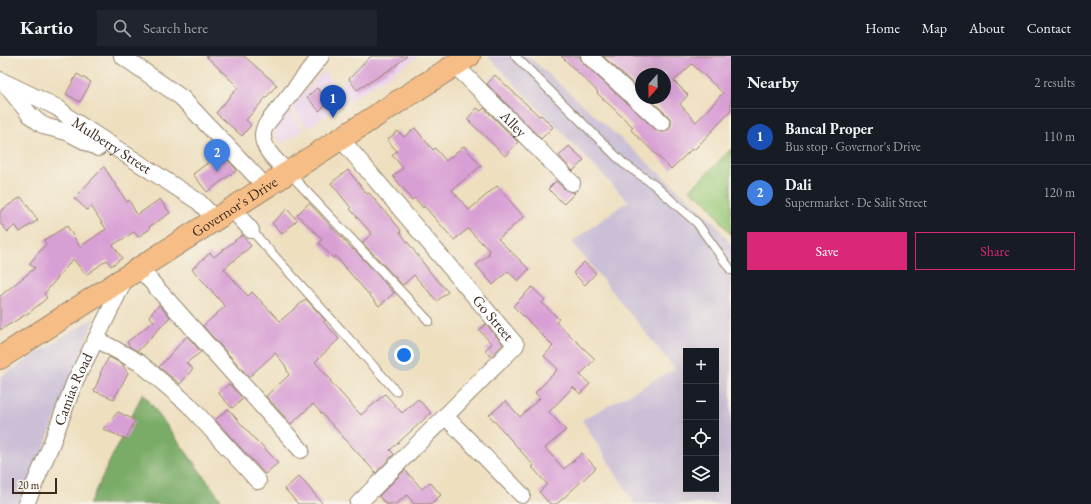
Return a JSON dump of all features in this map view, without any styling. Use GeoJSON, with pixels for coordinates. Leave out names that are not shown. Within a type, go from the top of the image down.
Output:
{"type":"FeatureCollection","features":[{"type":"Feature","properties":{"kind":"highway","name":"Governor's Drive"},"geometry":{"type":"LineString","coordinates":[[0,358],[462,60]]}},
{"type":"Feature","properties":{"kind":"street"},"geometry":{"type":"LineString","coordinates":[[122,56],[182,98],[266,187]]}},
{"type":"Feature","properties":{"kind":"street"},"geometry":{"type":"LineString","coordinates":[[288,173],[270,154],[264,144],[262,132],[268,122],[321,56]]}},
{"type":"Feature","properties":{"kind":"street"},"geometry":{"type":"LineString","coordinates":[[588,56],[662,123]]}},
{"type":"Feature","properties":{"kind":"street","name":"Alley"},"geometry":{"type":"LineString","coordinates":[[462,60],[572,183]]}},
{"type":"Feature","properties":{"kind":"street","name":"Mulberry Street"},"geometry":{"type":"LineString","coordinates":[[1,80],[58,108],[71,119],[199,202],[218,217]]}},
{"type":"Feature","properties":{"kind":"street","name":"Mulberry Street"},"geometry":{"type":"LineString","coordinates":[[1,80],[30,115],[41,124],[67,132],[86,141],[113,156],[190,208],[218,217]]}},
{"type":"Feature","properties":{"kind":"street","name":"Go Street"},"geometry":{"type":"LineString","coordinates":[[341,139],[516,345],[358,504]]}},
{"type":"Feature","properties":{"kind":"street"},"geometry":{"type":"LineString","coordinates":[[218,217],[251,230]]}},
{"type":"Feature","properties":{"kind":"street"},"geometry":{"type":"LineString","coordinates":[[133,272],[301,450]]}},
{"type":"Feature","properties":{"kind":"street","name":"Camias Road"},"geometry":{"type":"LineString","coordinates":[[26,504],[51,445],[75,381],[133,272]]}},
{"type":"Feature","properties":{"kind":"street"},"geometry":{"type":"LineString","coordinates":[[96,339],[140,363],[188,404],[258,481]]}},
{"type":"Feature","properties":{"kind":"street"},"geometry":{"type":"LineString","coordinates":[[445,416],[522,495]]}},
{"type":"Feature","properties":{"kind":"lane"},"geometry":{"type":"LineString","coordinates":[[515,56],[623,163],[653,184],[697,223],[731,270]]}},
{"type":"Feature","properties":{"kind":"lane"},"geometry":{"type":"LineString","coordinates":[[288,173],[430,321]]}},
{"type":"Feature","properties":{"kind":"lane"},"geometry":{"type":"LineString","coordinates":[[251,230],[396,392]]}},
{"type":"Feature","properties":{"kind":"shaded area"},"geometry":{"type":"Polygon","coordinates":[[[369,56],[419,56],[307,128],[291,107],[324,71],[337,88],[369,56]]]}},
{"type":"Feature","properties":{"kind":"shaded area"},"geometry":{"type":"Polygon","coordinates":[[[488,56],[528,56],[713,221],[731,245],[731,504],[635,504],[582,420],[675,369],[572,242],[628,201],[488,56]]]}},
{"type":"Feature","properties":{"kind":"shaded area"},"geometry":{"type":"Polygon","coordinates":[[[288,109],[304,130],[281,144],[274,134],[274,126],[288,109]]]}},
{"type":"Feature","properties":{"kind":"shaded area"},"geometry":{"type":"Polygon","coordinates":[[[95,317],[22,504],[0,504],[0,377],[95,317]]]}},
{"type":"Feature","properties":{"kind":"green space"},"geometry":{"type":"Polygon","coordinates":[[[731,149],[731,235],[707,202],[690,190],[731,149]]]}},
{"type":"Feature","properties":{"kind":"green space"},"geometry":{"type":"Polygon","coordinates":[[[143,393],[224,504],[89,504],[143,393]]]}},
{"type":"Feature","properties":{"kind":"building"},"geometry":{"type":"Polygon","coordinates":[[[206,56],[244,56],[277,85],[246,120],[251,125],[242,136],[216,113],[238,87],[206,56]]]}},
{"type":"Feature","properties":{"kind":"building"},"geometry":{"type":"Polygon","coordinates":[[[371,56],[407,56],[394,67],[357,90],[349,79],[371,56]]]}},
{"type":"Feature","properties":{"kind":"building"},"geometry":{"type":"Polygon","coordinates":[[[561,56],[580,56],[583,63],[656,130],[665,132],[671,125],[671,120],[655,104],[671,104],[671,68],[635,68],[635,85],[603,56],[731,56],[731,111],[694,150],[692,149],[671,169],[631,130],[633,127],[597,93],[598,92],[561,56]],[[692,64],[674,81],[688,95],[680,104],[696,122],[723,93],[692,64]]]}},
{"type":"Feature","properties":{"kind":"building"},"geometry":{"type":"Polygon","coordinates":[[[77,74],[91,82],[80,102],[66,94],[77,74]]]}},
{"type":"Feature","properties":{"kind":"building"},"geometry":{"type":"Polygon","coordinates":[[[495,75],[553,127],[541,139],[487,84],[495,75]]]}},
{"type":"Feature","properties":{"kind":"building"},"geometry":{"type":"Polygon","coordinates":[[[317,88],[328,102],[319,111],[307,97],[317,88]]]}},
{"type":"Feature","properties":{"kind":"building"},"geometry":{"type":"Polygon","coordinates":[[[477,108],[481,111],[484,108],[518,142],[505,156],[467,119],[477,108]]]}},
{"type":"Feature","properties":{"kind":"building"},"geometry":{"type":"Polygon","coordinates":[[[415,128],[433,150],[435,148],[446,161],[464,146],[481,166],[452,190],[469,210],[497,186],[524,217],[498,239],[529,269],[518,281],[508,271],[493,285],[476,265],[490,254],[488,253],[490,251],[468,229],[454,240],[424,206],[423,208],[415,198],[412,200],[393,176],[403,168],[392,155],[397,151],[387,140],[398,131],[404,137],[415,128]]]}},
{"type":"Feature","properties":{"kind":"building"},"geometry":{"type":"Polygon","coordinates":[[[569,146],[584,160],[573,171],[559,156],[569,146]]]}},
{"type":"Feature","properties":{"kind":"building"},"geometry":{"type":"Polygon","coordinates":[[[221,153],[237,170],[207,192],[193,174],[221,153]]]}},
{"type":"Feature","properties":{"kind":"building"},"geometry":{"type":"Polygon","coordinates":[[[104,167],[127,202],[129,200],[137,215],[160,199],[170,213],[149,227],[150,229],[138,237],[134,232],[113,245],[122,258],[111,266],[107,260],[86,275],[73,259],[44,294],[47,298],[30,312],[0,330],[0,296],[35,268],[29,264],[46,244],[44,240],[67,226],[80,247],[106,229],[91,206],[87,210],[74,198],[104,167]]]}},
{"type":"Feature","properties":{"kind":"building"},"geometry":{"type":"Polygon","coordinates":[[[348,170],[367,194],[369,193],[401,230],[400,232],[430,272],[448,292],[437,301],[414,275],[403,285],[362,242],[372,234],[350,209],[351,208],[331,183],[348,170]]]}},
{"type":"Feature","properties":{"kind":"building"},"geometry":{"type":"Polygon","coordinates":[[[556,181],[566,190],[575,193],[564,204],[548,189],[556,181]]]}},
{"type":"Feature","properties":{"kind":"building"},"geometry":{"type":"Polygon","coordinates":[[[21,197],[38,220],[20,232],[15,225],[8,232],[0,223],[0,211],[21,197]]]}},
{"type":"Feature","properties":{"kind":"building"},"geometry":{"type":"Polygon","coordinates":[[[309,203],[394,293],[379,306],[335,256],[333,258],[319,243],[322,239],[297,215],[309,203]]]}},
{"type":"Feature","properties":{"kind":"building"},"geometry":{"type":"Polygon","coordinates":[[[287,209],[297,220],[282,234],[272,223],[287,209]]]}},
{"type":"Feature","properties":{"kind":"building"},"geometry":{"type":"Polygon","coordinates":[[[242,235],[251,246],[224,269],[248,296],[252,292],[280,321],[306,299],[325,320],[324,322],[339,339],[315,362],[361,415],[385,394],[402,413],[418,399],[431,413],[390,450],[394,454],[376,473],[313,404],[291,424],[266,396],[289,375],[285,365],[275,353],[249,377],[203,326],[225,306],[192,269],[210,253],[214,257],[242,235]]]}},
{"type":"Feature","properties":{"kind":"building"},"geometry":{"type":"Polygon","coordinates":[[[584,262],[596,273],[585,285],[573,273],[584,262]]]}},
{"type":"Feature","properties":{"kind":"building"},"geometry":{"type":"Polygon","coordinates":[[[532,287],[545,300],[542,303],[559,319],[556,322],[595,359],[580,375],[590,384],[580,394],[573,387],[549,412],[566,430],[545,448],[564,469],[582,453],[596,468],[557,504],[550,504],[539,492],[547,484],[532,467],[534,466],[489,415],[506,401],[520,417],[540,398],[535,393],[558,369],[544,356],[553,346],[513,306],[532,287]]]}},
{"type":"Feature","properties":{"kind":"building"},"geometry":{"type":"Polygon","coordinates":[[[159,305],[170,317],[138,351],[130,347],[127,342],[154,321],[149,316],[159,305]]]}},
{"type":"Feature","properties":{"kind":"building"},"geometry":{"type":"Polygon","coordinates":[[[486,324],[503,344],[491,357],[485,350],[492,344],[479,330],[486,324]]]}},
{"type":"Feature","properties":{"kind":"building"},"geometry":{"type":"Polygon","coordinates":[[[187,336],[201,352],[186,363],[193,369],[180,384],[159,367],[187,336]]]}},
{"type":"Feature","properties":{"kind":"building"},"geometry":{"type":"Polygon","coordinates":[[[109,357],[124,365],[123,366],[128,373],[114,399],[94,391],[101,374],[100,373],[109,357]]]}},
{"type":"Feature","properties":{"kind":"building"},"geometry":{"type":"Polygon","coordinates":[[[229,384],[243,399],[232,408],[218,393],[229,384]]]}},
{"type":"Feature","properties":{"kind":"building"},"geometry":{"type":"Polygon","coordinates":[[[228,409],[278,463],[265,474],[215,420],[228,409]]]}},
{"type":"Feature","properties":{"kind":"building"},"geometry":{"type":"Polygon","coordinates":[[[118,412],[135,420],[126,439],[103,429],[118,412]]]}},
{"type":"Feature","properties":{"kind":"building"},"geometry":{"type":"Polygon","coordinates":[[[405,470],[422,489],[430,482],[441,495],[430,504],[414,504],[407,495],[396,504],[386,504],[379,496],[405,470]]]}},
{"type":"Feature","properties":{"kind":"building"},"geometry":{"type":"Polygon","coordinates":[[[299,476],[323,504],[298,504],[285,489],[299,476]]]}},
{"type":"Feature","properties":{"kind":"place","name":"Bancal Proper"},"geometry":{"type":"Point","coordinates":[333,118]}},
{"type":"Feature","properties":{"kind":"place","name":"Dali"},"geometry":{"type":"Point","coordinates":[217,172]}}]}
